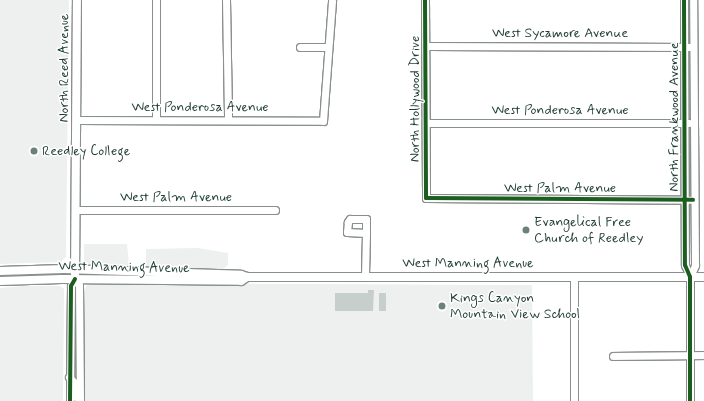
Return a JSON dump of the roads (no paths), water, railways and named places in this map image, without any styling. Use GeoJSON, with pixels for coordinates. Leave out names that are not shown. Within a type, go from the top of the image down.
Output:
{"type":"FeatureCollection","features":[{"type":"Feature","properties":{"kind":"main road","name":"North Reed Avenue"},"geometry":{"type":"LineString","coordinates":[[75,279],[77,0]]}},
{"type":"Feature","properties":{"kind":"main road","name":"West Manning Avenue"},"geometry":{"type":"LineString","coordinates":[[0,271],[75,270],[241,275],[247,278]]}},
{"type":"Feature","properties":{"kind":"main road","name":"West Manning Avenue"},"geometry":{"type":"LineString","coordinates":[[0,281],[75,279],[241,281],[247,278],[365,275],[704,277]]}},
{"type":"Feature","properties":{"kind":"street"},"geometry":{"type":"LineString","coordinates":[[156,0],[156,120]]}},
{"type":"Feature","properties":{"kind":"street"},"geometry":{"type":"LineString","coordinates":[[226,0],[228,120]]}},
{"type":"Feature","properties":{"kind":"street"},"geometry":{"type":"LineString","coordinates":[[300,47],[328,47],[332,0]]}},
{"type":"Feature","properties":{"kind":"street","name":"North Hollywood Drive"},"geometry":{"type":"LineString","coordinates":[[425,0],[427,46],[426,198]]}},
{"type":"Feature","properties":{"kind":"street","name":"North Frankwood Avenue"},"geometry":{"type":"LineString","coordinates":[[684,0],[686,265],[690,277]]}},
{"type":"Feature","properties":{"kind":"street","name":"North Frankwood Avenue"},"geometry":{"type":"LineString","coordinates":[[690,401],[690,277],[694,264],[693,0]]}},
{"type":"Feature","properties":{"kind":"street","name":"West Sycamore Avenue"},"geometry":{"type":"LineString","coordinates":[[427,46],[693,46]]}},
{"type":"Feature","properties":{"kind":"street","name":"West Ponderosa Avenue"},"geometry":{"type":"LineString","coordinates":[[77,120],[323,121],[328,47]]}},
{"type":"Feature","properties":{"kind":"street","name":"West Ponderosa Avenue"},"geometry":{"type":"LineString","coordinates":[[427,123],[693,123]]}},
{"type":"Feature","properties":{"kind":"street","name":"West Palm Avenue"},"geometry":{"type":"LineString","coordinates":[[426,198],[693,200]]}},
{"type":"Feature","properties":{"kind":"street","name":"West Palm Avenue"},"geometry":{"type":"LineString","coordinates":[[76,210],[275,210]]}},
{"type":"Feature","properties":{"kind":"street"},"geometry":{"type":"LineString","coordinates":[[365,275],[366,233]]}},
{"type":"Feature","properties":{"kind":"street"},"geometry":{"type":"LineString","coordinates":[[574,277],[574,401]]}},
{"type":"Feature","properties":{"kind":"street","name":"North Reed Avenue"},"geometry":{"type":"LineString","coordinates":[[70,401],[69,377],[71,286],[75,279],[79,285],[80,401]]}},
{"type":"Feature","properties":{"kind":"street"},"geometry":{"type":"LineString","coordinates":[[71,321],[75,354],[79,360]]}},
{"type":"Feature","properties":{"kind":"street"},"geometry":{"type":"LineString","coordinates":[[613,356],[704,355]]}},
{"type":"Feature","properties":{"kind":"street"},"geometry":{"type":"LineString","coordinates":[[69,377],[75,383],[77,401]]}},
{"type":"Feature","properties":{"kind":"place","name":"Reedley College"},"geometry":{"type":"Point","coordinates":[34,151]}},
{"type":"Feature","properties":{"kind":"place","name":"Evangelical Free Church of Reedley"},"geometry":{"type":"Point","coordinates":[526,230]}},
{"type":"Feature","properties":{"kind":"place","name":"Kings Canyon Mountain View School"},"geometry":{"type":"Point","coordinates":[442,306]}}]}
